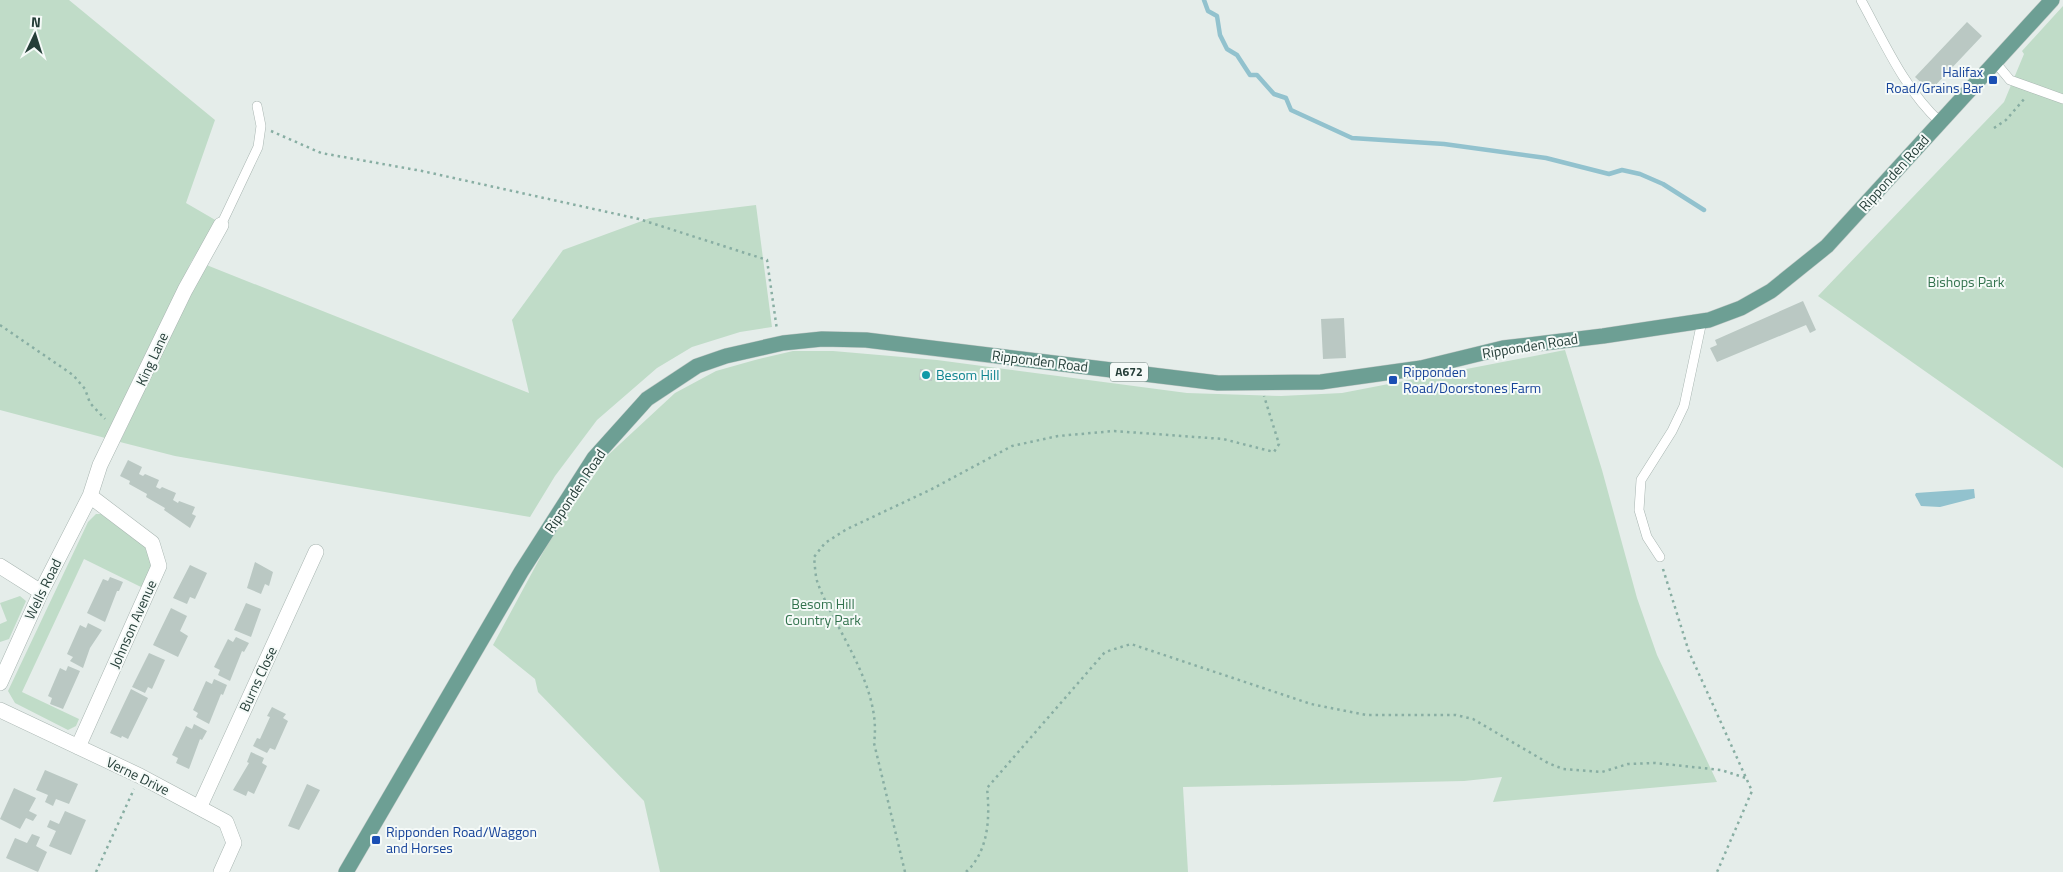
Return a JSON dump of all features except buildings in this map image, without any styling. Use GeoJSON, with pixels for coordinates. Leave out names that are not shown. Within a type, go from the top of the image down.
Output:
{"type":"FeatureCollection","features":[{"type":"Feature","properties":{"kind":"main road","name":"Ripponden Road"},"geometry":{"type":"LineString","coordinates":[[346,872],[521,572],[594,458],[647,399],[697,366],[783,343],[866,340],[1218,383],[1321,382],[1422,368],[1503,348],[1702,322],[1741,308],[1771,291],[1827,246],[2052,0]]}},
{"type":"Feature","properties":{"kind":"street","name":"King Lane"},"geometry":{"type":"LineString","coordinates":[[90,496],[100,465],[187,284],[221,224]]}},
{"type":"Feature","properties":{"kind":"street","name":"Wells Road"},"geometry":{"type":"LineString","coordinates":[[0,683],[41,592],[90,496]]}},
{"type":"Feature","properties":{"kind":"street","name":"Johnson Avenue"},"geometry":{"type":"LineString","coordinates":[[78,747],[159,566],[152,543],[90,496]]}},
{"type":"Feature","properties":{"kind":"street","name":"Burns Close"},"geometry":{"type":"LineString","coordinates":[[200,806],[316,552]]}},
{"type":"Feature","properties":{"kind":"street"},"geometry":{"type":"LineString","coordinates":[[0,566],[41,592]]}},
{"type":"Feature","properties":{"kind":"street","name":"Verne Drive"},"geometry":{"type":"LineString","coordinates":[[0,710],[140,776],[200,806],[226,822],[234,843],[221,872]]}},
{"type":"Feature","properties":{"kind":"lane"},"geometry":{"type":"LineString","coordinates":[[1861,0],[1904,77],[1927,110],[1940,122]]}},
{"type":"Feature","properties":{"kind":"lane"},"geometry":{"type":"LineString","coordinates":[[1995,62],[2010,80],[2063,99]]}},
{"type":"Feature","properties":{"kind":"lane"},"geometry":{"type":"LineString","coordinates":[[221,224],[258,147],[261,126],[257,106]]}},
{"type":"Feature","properties":{"kind":"lane"},"geometry":{"type":"LineString","coordinates":[[1660,557],[1647,537],[1639,510],[1641,480],[1672,431],[1684,406],[1702,322]]}},
{"type":"Feature","properties":{"kind":"path"},"geometry":{"type":"LineString","coordinates":[[1994,128],[2006,120],[2034,89]]}},
{"type":"Feature","properties":{"kind":"path"},"geometry":{"type":"LineString","coordinates":[[261,126],[321,153],[422,171],[639,219],[767,260],[775,323]]}},
{"type":"Feature","properties":{"kind":"path"},"geometry":{"type":"LineString","coordinates":[[0,325],[73,374],[85,389],[90,403],[117,432]]}},
{"type":"Feature","properties":{"kind":"path"},"geometry":{"type":"LineString","coordinates":[[905,872],[874,743],[877,726],[861,668],[817,582],[814,557],[825,543],[847,529],[930,490],[1012,446],[1058,436],[1114,431],[1223,439],[1274,452],[1279,444],[1260,383]]}},
{"type":"Feature","properties":{"kind":"path"},"geometry":{"type":"LineString","coordinates":[[1660,557],[1689,652],[1752,791],[1716,872]]}},
{"type":"Feature","properties":{"kind":"path"},"geometry":{"type":"LineString","coordinates":[[966,872],[975,864],[986,836],[989,805],[988,788],[1105,652],[1131,644],[1310,704],[1366,715],[1456,715],[1473,719],[1548,763],[1562,769],[1602,772],[1628,764],[1655,763],[1721,770],[1746,778]]}},
{"type":"Feature","properties":{"kind":"path"},"geometry":{"type":"LineString","coordinates":[[96,872],[140,776]]}},
{"type":"Feature","properties":{"kind":"green space"},"geometry":{"type":"Polygon","coordinates":[[[0,0],[69,0],[215,120],[186,203],[217,221],[191,262],[109,439],[0,410],[0,0]]]}},
{"type":"Feature","properties":{"kind":"green space","name":"Bishops Park"},"geometry":{"type":"Polygon","coordinates":[[[2063,6],[2063,468],[1818,296],[2004,102],[2024,54],[2022,51],[2063,6]]]}},
{"type":"Feature","properties":{"kind":"green space"},"geometry":{"type":"Polygon","coordinates":[[[756,205],[772,327],[740,332],[692,347],[657,368],[597,420],[555,476],[530,517],[175,456],[120,442],[204,264],[529,393],[512,320],[563,250],[650,218],[756,205]]]}},
{"type":"Feature","properties":{"kind":"green space","name":"Besom Hill Country Park"},"geometry":{"type":"Polygon","coordinates":[[[1565,350],[1602,470],[1637,598],[1657,655],[1717,782],[1493,802],[1502,777],[1464,781],[1183,787],[1188,872],[660,872],[644,801],[538,692],[535,679],[493,645],[548,543],[607,456],[675,393],[716,371],[755,360],[793,351],[833,351],[937,360],[1187,393],[1281,396],[1342,393],[1565,350]]]}},
{"type":"Feature","properties":{"kind":"green space"},"geometry":{"type":"Polygon","coordinates":[[[96,514],[101,514],[147,548],[151,567],[143,588],[84,559],[22,692],[79,719],[76,726],[68,730],[15,703],[8,691],[88,522],[96,514]]]}},
{"type":"Feature","properties":{"kind":"green space"},"geometry":{"type":"Polygon","coordinates":[[[20,596],[26,601],[9,639],[0,642],[0,624],[7,621],[0,603],[20,596]]]}},
{"type":"Feature","properties":{"kind":"water"},"geometry":{"type":"Polygon","coordinates":[[[1974,489],[1975,498],[1940,507],[1921,506],[1915,495],[1916,493],[1974,489]]]}},
{"type":"Feature","properties":{"kind":"waterway"},"geometry":{"type":"LineString","coordinates":[[1204,0],[1208,11],[1217,16],[1220,35],[1227,49],[1237,55],[1250,75],[1257,75],[1274,94],[1286,98],[1291,110],[1352,138],[1444,144],[1546,158],[1609,174],[1622,170],[1640,174],[1663,184],[1704,210]]}},
{"type":"Feature","properties":{"kind":"place","name":"Halifax Road/Grains Bar"},"geometry":{"type":"Point","coordinates":[1993,80]}},
{"type":"Feature","properties":{"kind":"place","name":"Besom Hill"},"geometry":{"type":"Point","coordinates":[926,375]}},
{"type":"Feature","properties":{"kind":"place","name":"Ripponden Road/Doorstones Farm"},"geometry":{"type":"Point","coordinates":[1393,380]}},
{"type":"Feature","properties":{"kind":"place","name":"Ripponden Road/Waggon and Horses"},"geometry":{"type":"Point","coordinates":[376,840]}}]}
